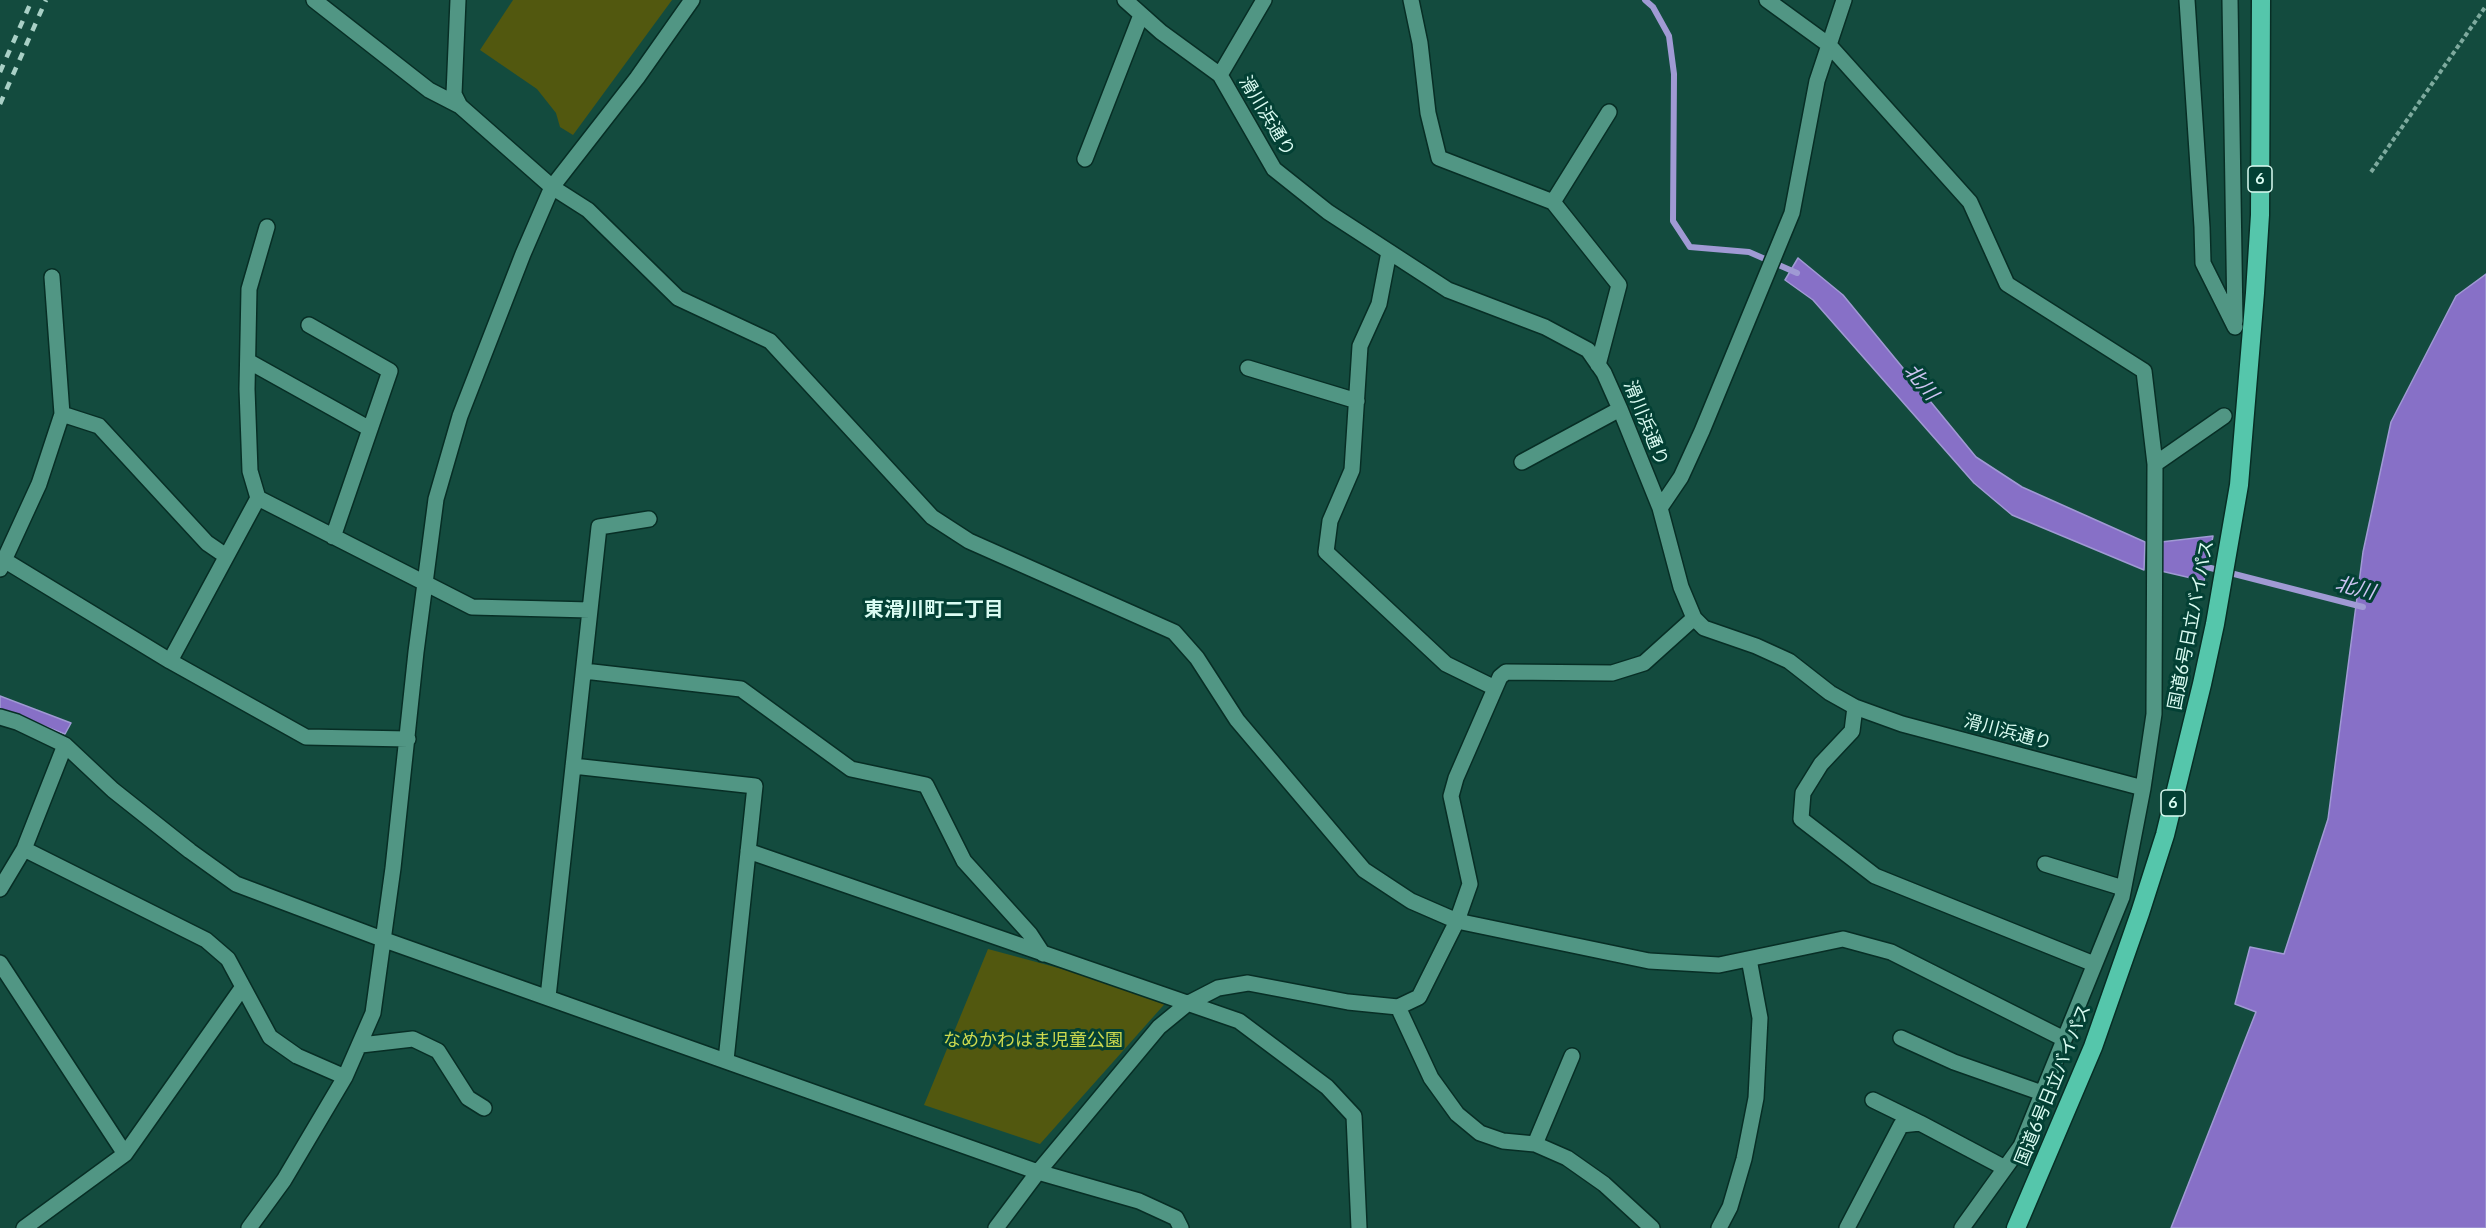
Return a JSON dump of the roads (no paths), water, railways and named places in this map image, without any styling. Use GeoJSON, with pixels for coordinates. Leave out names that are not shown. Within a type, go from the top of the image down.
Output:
{"type":"FeatureCollection","features":[{"type":"Feature","properties":{"kind":"highway","name":"国道6号日立バイパス"},"geometry":{"type":"LineString","coordinates":[[2016,1228],[2093,1047],[2140,913],[2164,835],[2202,684],[2239,485],[2251,357],[2260,215],[2261,0]]}},
{"type":"Feature","properties":{"kind":"street"},"geometry":{"type":"LineString","coordinates":[[314,0],[429,90],[460,106],[552,187],[588,210],[678,298],[770,341],[932,517],[969,541],[1174,632],[1197,658],[1237,720],[1364,870],[1411,901],[1457,921],[1649,961],[1719,966],[1843,939],[1891,952],[2064,1039]]}},
{"type":"Feature","properties":{"kind":"street"},"geometry":{"type":"LineString","coordinates":[[458,0],[454,94],[460,106]]}},
{"type":"Feature","properties":{"kind":"street"},"geometry":{"type":"LineString","coordinates":[[249,1228],[284,1180],[345,1077],[361,1045],[373,1013],[393,868],[424,583],[436,499],[460,416],[523,254],[552,187],[637,78],[692,0]]}},
{"type":"Feature","properties":{"kind":"street","name":"滑川浜通り"},"geometry":{"type":"LineString","coordinates":[[1125,0],[1141,15],[1220,75],[1274,169],[1328,212],[1448,290],[1545,327],[1588,350],[1620,410],[1660,508],[1681,587],[1694,618],[1704,628],[1756,646],[1789,661],[1830,693],[1855,706],[1902,724],[2143,788]]}},
{"type":"Feature","properties":{"kind":"street"},"geometry":{"type":"LineString","coordinates":[[1220,75],[1264,0]]}},
{"type":"Feature","properties":{"kind":"street"},"geometry":{"type":"LineString","coordinates":[[1410,0],[1420,43],[1428,113],[1439,158],[1553,202],[1618,285],[1598,365]]}},
{"type":"Feature","properties":{"kind":"street"},"geometry":{"type":"LineString","coordinates":[[1767,0],[1829,45],[1970,202],[2007,284],[2144,371],[2156,464],[2154,714],[2143,788],[2123,888],[2021,1146],[1962,1228]]}},
{"type":"Feature","properties":{"kind":"street"},"geometry":{"type":"LineString","coordinates":[[1660,508],[1685,468],[1792,213],[1817,81],[1844,0]]}},
{"type":"Feature","properties":{"kind":"street"},"geometry":{"type":"LineString","coordinates":[[2187,0],[2203,263],[2235,327],[2230,0]]}},
{"type":"Feature","properties":{"kind":"street"},"geometry":{"type":"LineString","coordinates":[[1085,159],[1141,15]]}},
{"type":"Feature","properties":{"kind":"street"},"geometry":{"type":"LineString","coordinates":[[1553,202],[1609,112]]}},
{"type":"Feature","properties":{"kind":"street"},"geometry":{"type":"LineString","coordinates":[[170,661],[258,498],[250,471],[249,289],[267,226]]}},
{"type":"Feature","properties":{"kind":"street"},"geometry":{"type":"LineString","coordinates":[[1389,252],[1379,304],[1360,346],[1352,470],[1330,521],[1326,552],[1446,664],[1495,688]]}},
{"type":"Feature","properties":{"kind":"street"},"geometry":{"type":"LineString","coordinates":[[52,277],[62,414],[39,484],[2,565],[306,737],[408,740]]}},
{"type":"Feature","properties":{"kind":"street"},"geometry":{"type":"LineString","coordinates":[[309,325],[390,370],[333,537]]}},
{"type":"Feature","properties":{"kind":"street"},"geometry":{"type":"LineString","coordinates":[[248,362],[370,429]]}},
{"type":"Feature","properties":{"kind":"street"},"geometry":{"type":"LineString","coordinates":[[1248,368],[1357,401]]}},
{"type":"Feature","properties":{"kind":"street"},"geometry":{"type":"LineString","coordinates":[[1522,462],[1620,410]]}},
{"type":"Feature","properties":{"kind":"street"},"geometry":{"type":"LineString","coordinates":[[62,414],[99,426],[207,543],[226,556]]}},
{"type":"Feature","properties":{"kind":"street"},"geometry":{"type":"LineString","coordinates":[[2156,464],[2224,416]]}},
{"type":"Feature","properties":{"kind":"street"},"geometry":{"type":"LineString","coordinates":[[258,498],[472,607],[590,610]]}},
{"type":"Feature","properties":{"kind":"street"},"geometry":{"type":"LineString","coordinates":[[548,997],[599,527],[649,519]]}},
{"type":"Feature","properties":{"kind":"street"},"geometry":{"type":"LineString","coordinates":[[996,1228],[1038,1172],[1159,1027],[1187,1004],[1218,988],[1248,983],[1348,1002],[1398,1007],[1419,997],[1457,921],[1470,884],[1451,796],[1455,778],[1500,677],[1506,672],[1612,673],[1644,663],[1694,618]]}},
{"type":"Feature","properties":{"kind":"street"},"geometry":{"type":"LineString","coordinates":[[584,671],[741,689],[851,769],[926,785],[964,861],[1030,934],[1043,954]]}},
{"type":"Feature","properties":{"kind":"street"},"geometry":{"type":"LineString","coordinates":[[1855,706],[1852,731],[1821,764],[1803,793],[1801,819],[1875,876],[2094,964]]}},
{"type":"Feature","properties":{"kind":"street"},"geometry":{"type":"LineString","coordinates":[[0,717],[17,722],[65,746],[113,790],[236,884],[382,939],[1038,1172],[1139,1201],[1176,1218],[1181,1228]]}},
{"type":"Feature","properties":{"kind":"street"},"geometry":{"type":"LineString","coordinates":[[0,889],[24,849],[65,746]]}},
{"type":"Feature","properties":{"kind":"street"},"geometry":{"type":"LineString","coordinates":[[573,766],[755,786],[726,1060]]}},
{"type":"Feature","properties":{"kind":"street"},"geometry":{"type":"LineString","coordinates":[[24,849],[206,940],[228,959],[270,1037],[297,1056],[345,1077]]}},
{"type":"Feature","properties":{"kind":"street"},"geometry":{"type":"LineString","coordinates":[[748,851],[1239,1021],[1327,1087],[1354,1116],[1359,1228]]}},
{"type":"Feature","properties":{"kind":"street"},"geometry":{"type":"LineString","coordinates":[[2045,864],[2123,888]]}},
{"type":"Feature","properties":{"kind":"street"},"geometry":{"type":"LineString","coordinates":[[1719,1228],[1730,1207],[1741,1169],[1755,1098],[1760,1018],[1749,959]]}},
{"type":"Feature","properties":{"kind":"street"},"geometry":{"type":"LineString","coordinates":[[0,963],[124,1154]]}},
{"type":"Feature","properties":{"kind":"street"},"geometry":{"type":"LineString","coordinates":[[24,1228],[124,1154],[242,988]]}},
{"type":"Feature","properties":{"kind":"street"},"geometry":{"type":"LineString","coordinates":[[1398,1007],[1431,1078],[1457,1114],[1480,1133],[1503,1141],[1535,1144],[1567,1158],[1604,1184],[1652,1228]]}},
{"type":"Feature","properties":{"kind":"street"},"geometry":{"type":"LineString","coordinates":[[1901,1038],[1954,1062],[2042,1093]]}},
{"type":"Feature","properties":{"kind":"street"},"geometry":{"type":"LineString","coordinates":[[361,1045],[413,1039],[438,1051],[468,1098],[484,1108]]}},
{"type":"Feature","properties":{"kind":"street"},"geometry":{"type":"LineString","coordinates":[[1535,1144],[1572,1056]]}},
{"type":"Feature","properties":{"kind":"street"},"geometry":{"type":"LineString","coordinates":[[1873,1100],[2006,1168]]}},
{"type":"Feature","properties":{"kind":"street"},"geometry":{"type":"LineString","coordinates":[[1848,1228],[1901,1125],[1920,1123]]}},
{"type":"Feature","properties":{"kind":"waterway","name":"北川"},"geometry":{"type":"LineString","coordinates":[[1645,0],[1653,7],[1669,36],[1674,74],[1673,221],[1690,247],[1749,252],[1797,273]]}},
{"type":"Feature","properties":{"kind":"waterway","name":"北川"},"geometry":{"type":"LineString","coordinates":[[2199,565],[2363,607]]}},
{"type":"Feature","properties":{"kind":"railway"},"geometry":{"type":"LineString","coordinates":[[0,72],[32,0]]}},
{"type":"Feature","properties":{"kind":"railway"},"geometry":{"type":"LineString","coordinates":[[0,104],[46,0]]}},
{"type":"Feature","properties":{"kind":"district","name":"東滑川町二丁目"},"geometry":{"type":"Point","coordinates":[934,610]}},
{"type":"Feature","properties":{"kind":"park label","name":"なめかわはま児童公園"},"geometry":{"type":"Point","coordinates":[1033,1040]}}]}
